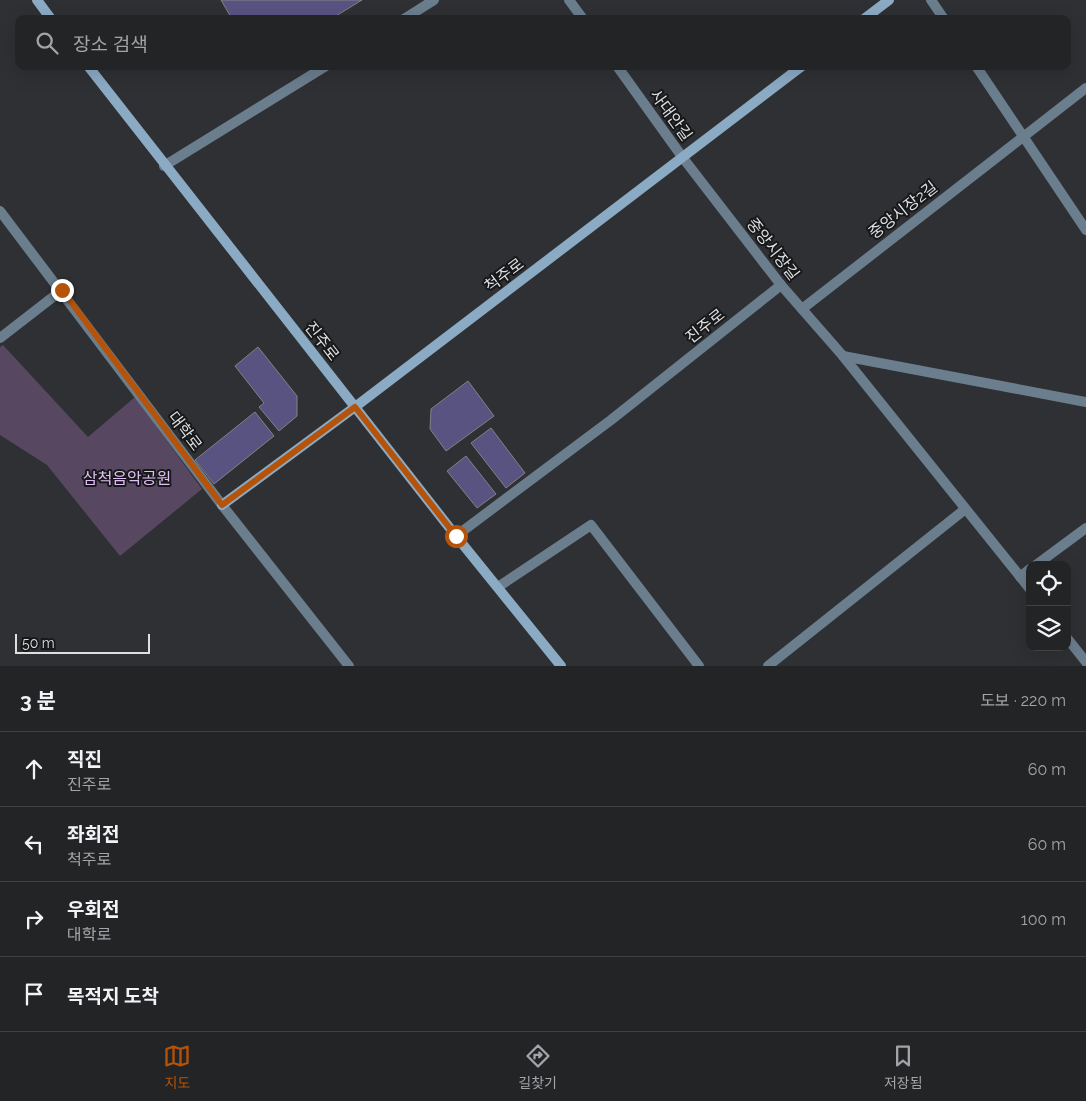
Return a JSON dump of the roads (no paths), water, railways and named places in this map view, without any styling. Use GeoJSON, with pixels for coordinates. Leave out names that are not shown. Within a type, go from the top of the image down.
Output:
{"type":"FeatureCollection","features":[{"type":"Feature","properties":{"kind":"street"},"geometry":{"type":"LineString","coordinates":[[37,0],[49,15]]}},
{"type":"Feature","properties":{"kind":"street"},"geometry":{"type":"LineString","coordinates":[[410,15],[434,0]]}},
{"type":"Feature","properties":{"kind":"street"},"geometry":{"type":"LineString","coordinates":[[569,0],[580,15]]}},
{"type":"Feature","properties":{"kind":"street"},"geometry":{"type":"LineString","coordinates":[[869,15],[889,0]]}},
{"type":"Feature","properties":{"kind":"street"},"geometry":{"type":"LineString","coordinates":[[931,0],[941,15]]}},
{"type":"Feature","properties":{"kind":"street","name":"진주로"},"geometry":{"type":"LineString","coordinates":[[91,70],[164,166],[561,666]]}},
{"type":"Feature","properties":{"kind":"street"},"geometry":{"type":"LineString","coordinates":[[164,166],[320,70]]}},
{"type":"Feature","properties":{"kind":"street","name":"사대안길"},"geometry":{"type":"LineString","coordinates":[[620,70],[683,158]]}},
{"type":"Feature","properties":{"kind":"street","name":"척주로"},"geometry":{"type":"LineString","coordinates":[[222,505],[355,407],[797,70]]}},
{"type":"Feature","properties":{"kind":"street"},"geometry":{"type":"LineString","coordinates":[[979,70],[1086,230]]}},
{"type":"Feature","properties":{"kind":"street","name":"중앙시장2길"},"geometry":{"type":"LineString","coordinates":[[802,309],[1023,135],[1086,88]]}},
{"type":"Feature","properties":{"kind":"street","name":"중앙시장길"},"geometry":{"type":"LineString","coordinates":[[683,158],[781,285],[843,356],[964,510],[1026,584]]}},
{"type":"Feature","properties":{"kind":"street","name":"대학로"},"geometry":{"type":"LineString","coordinates":[[0,211],[62,290],[222,505],[349,666]]}},
{"type":"Feature","properties":{"kind":"street","name":"진주로"},"geometry":{"type":"LineString","coordinates":[[456,536],[610,420],[781,285]]}},
{"type":"Feature","properties":{"kind":"street"},"geometry":{"type":"LineString","coordinates":[[0,338],[62,290]]}},
{"type":"Feature","properties":{"kind":"street"},"geometry":{"type":"LineString","coordinates":[[843,356],[1086,402]]}},
{"type":"Feature","properties":{"kind":"street"},"geometry":{"type":"LineString","coordinates":[[768,666],[964,510]]}},
{"type":"Feature","properties":{"kind":"street"},"geometry":{"type":"LineString","coordinates":[[498,587],[591,525],[698,666]]}},
{"type":"Feature","properties":{"kind":"street"},"geometry":{"type":"LineString","coordinates":[[1041,561],[1086,528]]}},
{"type":"Feature","properties":{"kind":"street"},"geometry":{"type":"LineString","coordinates":[[1020,576],[1026,572]]}},
{"type":"Feature","properties":{"kind":"street"},"geometry":{"type":"LineString","coordinates":[[1071,643],[1086,662]]}},
{"type":"Feature","properties":{"kind":"park label","name":"삼척음악공원"},"geometry":{"type":"Point","coordinates":[127,478]}}]}
